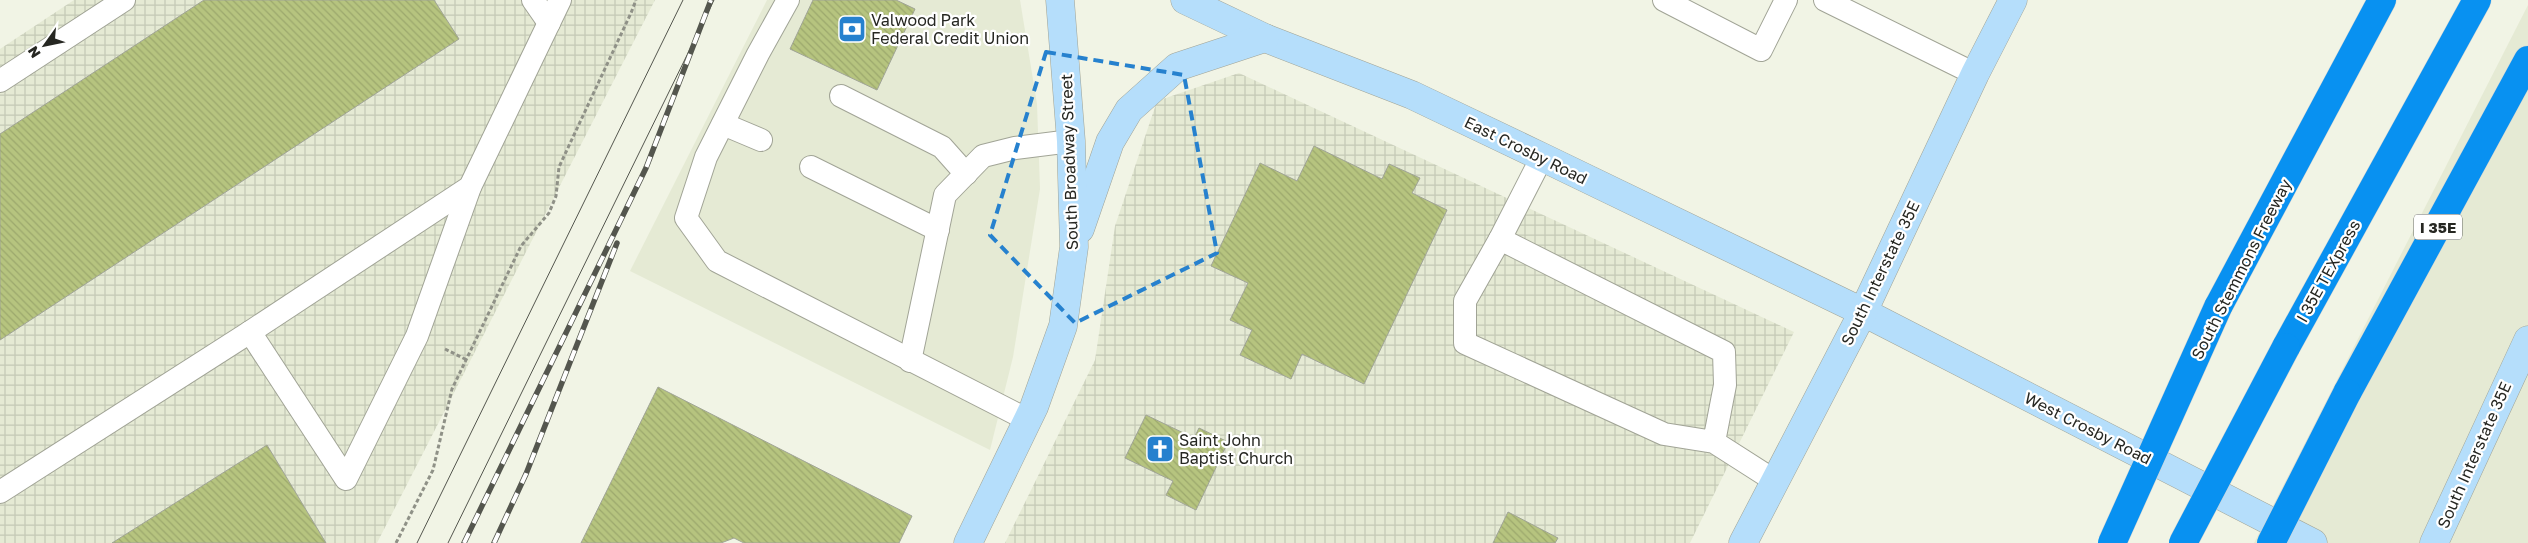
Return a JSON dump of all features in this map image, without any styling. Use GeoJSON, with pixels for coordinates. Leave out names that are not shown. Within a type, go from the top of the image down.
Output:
{"type":"FeatureCollection","features":[{"type":"Feature","properties":{"kind":"highway","name":"South Stemmons Freeway"},"geometry":{"type":"LineString","coordinates":[[2112,543],[2218,307],[2382,0]]}},
{"type":"Feature","properties":{"kind":"highway","name":"I 35E TEXpress"},"geometry":{"type":"LineString","coordinates":[[2183,543],[2286,347],[2477,0]]}},
{"type":"Feature","properties":{"kind":"highway","name":"I 35E"},"geometry":{"type":"LineString","coordinates":[[2271,543],[2347,393],[2528,60]]}},
{"type":"Feature","properties":{"kind":"street","name":"South Broadway Street"},"geometry":{"type":"LineString","coordinates":[[968,543],[1028,420],[1063,326],[1074,248],[1071,141],[1060,0]]}},
{"type":"Feature","properties":{"kind":"street","name":"East Crosby Road"},"geometry":{"type":"LineString","coordinates":[[1184,0],[1265,38],[1412,95],[1863,312]]}},
{"type":"Feature","properties":{"kind":"street","name":"South Interstate 35E"},"geometry":{"type":"LineString","coordinates":[[1743,543],[1863,312],[1975,74],[2013,0]]}},
{"type":"Feature","properties":{"kind":"street"},"geometry":{"type":"LineString","coordinates":[[1074,248],[1110,142],[1129,110],[1177,67],[1265,38]]}},
{"type":"Feature","properties":{"kind":"street","name":"West Crosby Road"},"geometry":{"type":"LineString","coordinates":[[1863,312],[2313,543]]}},
{"type":"Feature","properties":{"kind":"street","name":"South Interstate 35E"},"geometry":{"type":"LineString","coordinates":[[2434,543],[2528,340]]}},
{"type":"Feature","properties":{"kind":"lane"},"geometry":{"type":"LineString","coordinates":[[0,81],[124,0]]}},
{"type":"Feature","properties":{"kind":"lane"},"geometry":{"type":"LineString","coordinates":[[533,0],[549,23]]}},
{"type":"Feature","properties":{"kind":"lane"},"geometry":{"type":"LineString","coordinates":[[250,332],[346,479],[417,336],[470,187],[560,0]]}},
{"type":"Feature","properties":{"kind":"lane"},"geometry":{"type":"LineString","coordinates":[[788,0],[758,54],[706,157],[686,218],[717,261],[1028,420]]}},
{"type":"Feature","properties":{"kind":"lane"},"geometry":{"type":"LineString","coordinates":[[1664,0],[1761,50],[1786,0]]}},
{"type":"Feature","properties":{"kind":"lane"},"geometry":{"type":"LineString","coordinates":[[1825,0],[1975,74]]}},
{"type":"Feature","properties":{"kind":"lane"},"geometry":{"type":"LineString","coordinates":[[842,96],[942,147],[966,174]]}},
{"type":"Feature","properties":{"kind":"lane"},"geometry":{"type":"LineString","coordinates":[[723,124],[760,140]]}},
{"type":"Feature","properties":{"kind":"lane"},"geometry":{"type":"LineString","coordinates":[[910,361],[945,196],[983,156],[1015,148],[1071,141]]}},
{"type":"Feature","properties":{"kind":"lane"},"geometry":{"type":"LineString","coordinates":[[1542,157],[1500,239],[1464,300],[1465,343],[1664,434],[1714,442],[1775,481]]}},
{"type":"Feature","properties":{"kind":"lane"},"geometry":{"type":"LineString","coordinates":[[811,167],[938,230]]}},
{"type":"Feature","properties":{"kind":"lane"},"geometry":{"type":"LineString","coordinates":[[0,492],[250,332],[470,187]]}},
{"type":"Feature","properties":{"kind":"lane"},"geometry":{"type":"LineString","coordinates":[[1500,239],[1724,352],[1725,385],[1714,442]]}},
{"type":"Feature","properties":{"kind":"path"},"geometry":{"type":"LineString","coordinates":[[396,543],[433,470],[452,389],[521,246],[549,213],[556,196],[559,167],[632,13],[636,0]]}},
{"type":"Feature","properties":{"kind":"highlighted area"},"geometry":{"type":"Polygon","coordinates":[[[1046,52],[1184,75],[1217,253],[1075,323],[990,235],[1046,52]]]}},
{"type":"Feature","properties":{"kind":"shaded area"},"geometry":{"type":"Polygon","coordinates":[[[74,0],[655,0],[377,543],[0,543],[0,49],[74,0]]]}},
{"type":"Feature","properties":{"kind":"shaded area"},"geometry":{"type":"Polygon","coordinates":[[[767,0],[1020,0],[1037,104],[1040,189],[1013,357],[990,450],[630,271],[767,0]]]}},
{"type":"Feature","properties":{"kind":"shaded area"},"geometry":{"type":"Polygon","coordinates":[[[2528,5],[2528,543],[2254,543],[2528,5]]]}},
{"type":"Feature","properties":{"kind":"shaded area"},"geometry":{"type":"Polygon","coordinates":[[[1239,73],[1794,332],[1690,543],[1005,543],[1095,360],[1115,226],[1157,101],[1239,73]]]}},
{"type":"Feature","properties":{"kind":"building"},"geometry":{"type":"Polygon","coordinates":[[[204,0],[434,0],[459,39],[0,340],[0,134],[204,0]]]}},
{"type":"Feature","properties":{"kind":"building"},"geometry":{"type":"Polygon","coordinates":[[[813,0],[896,0],[915,9],[877,90],[790,49],[813,0]]]}},
{"type":"Feature","properties":{"kind":"building"},"geometry":{"type":"Polygon","coordinates":[[[1314,146],[1382,179],[1389,164],[1420,178],[1412,193],[1447,210],[1364,384],[1302,354],[1291,379],[1240,355],[1252,330],[1230,320],[1248,283],[1211,266],[1260,163],[1297,181],[1314,146]]]}},
{"type":"Feature","properties":{"kind":"building"},"geometry":{"type":"Polygon","coordinates":[[[658,387],[912,516],[899,543],[744,543],[734,538],[721,543],[581,543],[658,387]]]}},
{"type":"Feature","properties":{"kind":"building"},"geometry":{"type":"Polygon","coordinates":[[[1146,415],[1194,438],[1199,428],[1228,442],[1196,510],[1166,495],[1173,481],[1125,458],[1146,415]]]}},
{"type":"Feature","properties":{"kind":"building"},"geometry":{"type":"Polygon","coordinates":[[[267,445],[326,543],[112,543],[267,445]]]}},
{"type":"Feature","properties":{"kind":"building"},"geometry":{"type":"Polygon","coordinates":[[[1508,512],[1558,538],[1555,543],[1493,543],[1508,512]]]}},
{"type":"Feature","properties":{"kind":"tram line"},"geometry":{"type":"LineString","coordinates":[[417,543],[683,0]]}},
{"type":"Feature","properties":{"kind":"tram line"},"geometry":{"type":"LineString","coordinates":[[448,543],[714,0]]}},
{"type":"Feature","properties":{"kind":"railway"},"geometry":{"type":"LineString","coordinates":[[464,543],[646,168],[711,0]]}},
{"type":"Feature","properties":{"kind":"railway"},"geometry":{"type":"LineString","coordinates":[[494,543],[526,474],[617,243]]}},
{"type":"Feature","properties":{"kind":"place","name":"Valwood Park Federal Credit Union"},"geometry":{"type":"Point","coordinates":[852,29]}},
{"type":"Feature","properties":{"kind":"place","name":"Saint John Baptist Church"},"geometry":{"type":"Point","coordinates":[1160,449]}}]}
